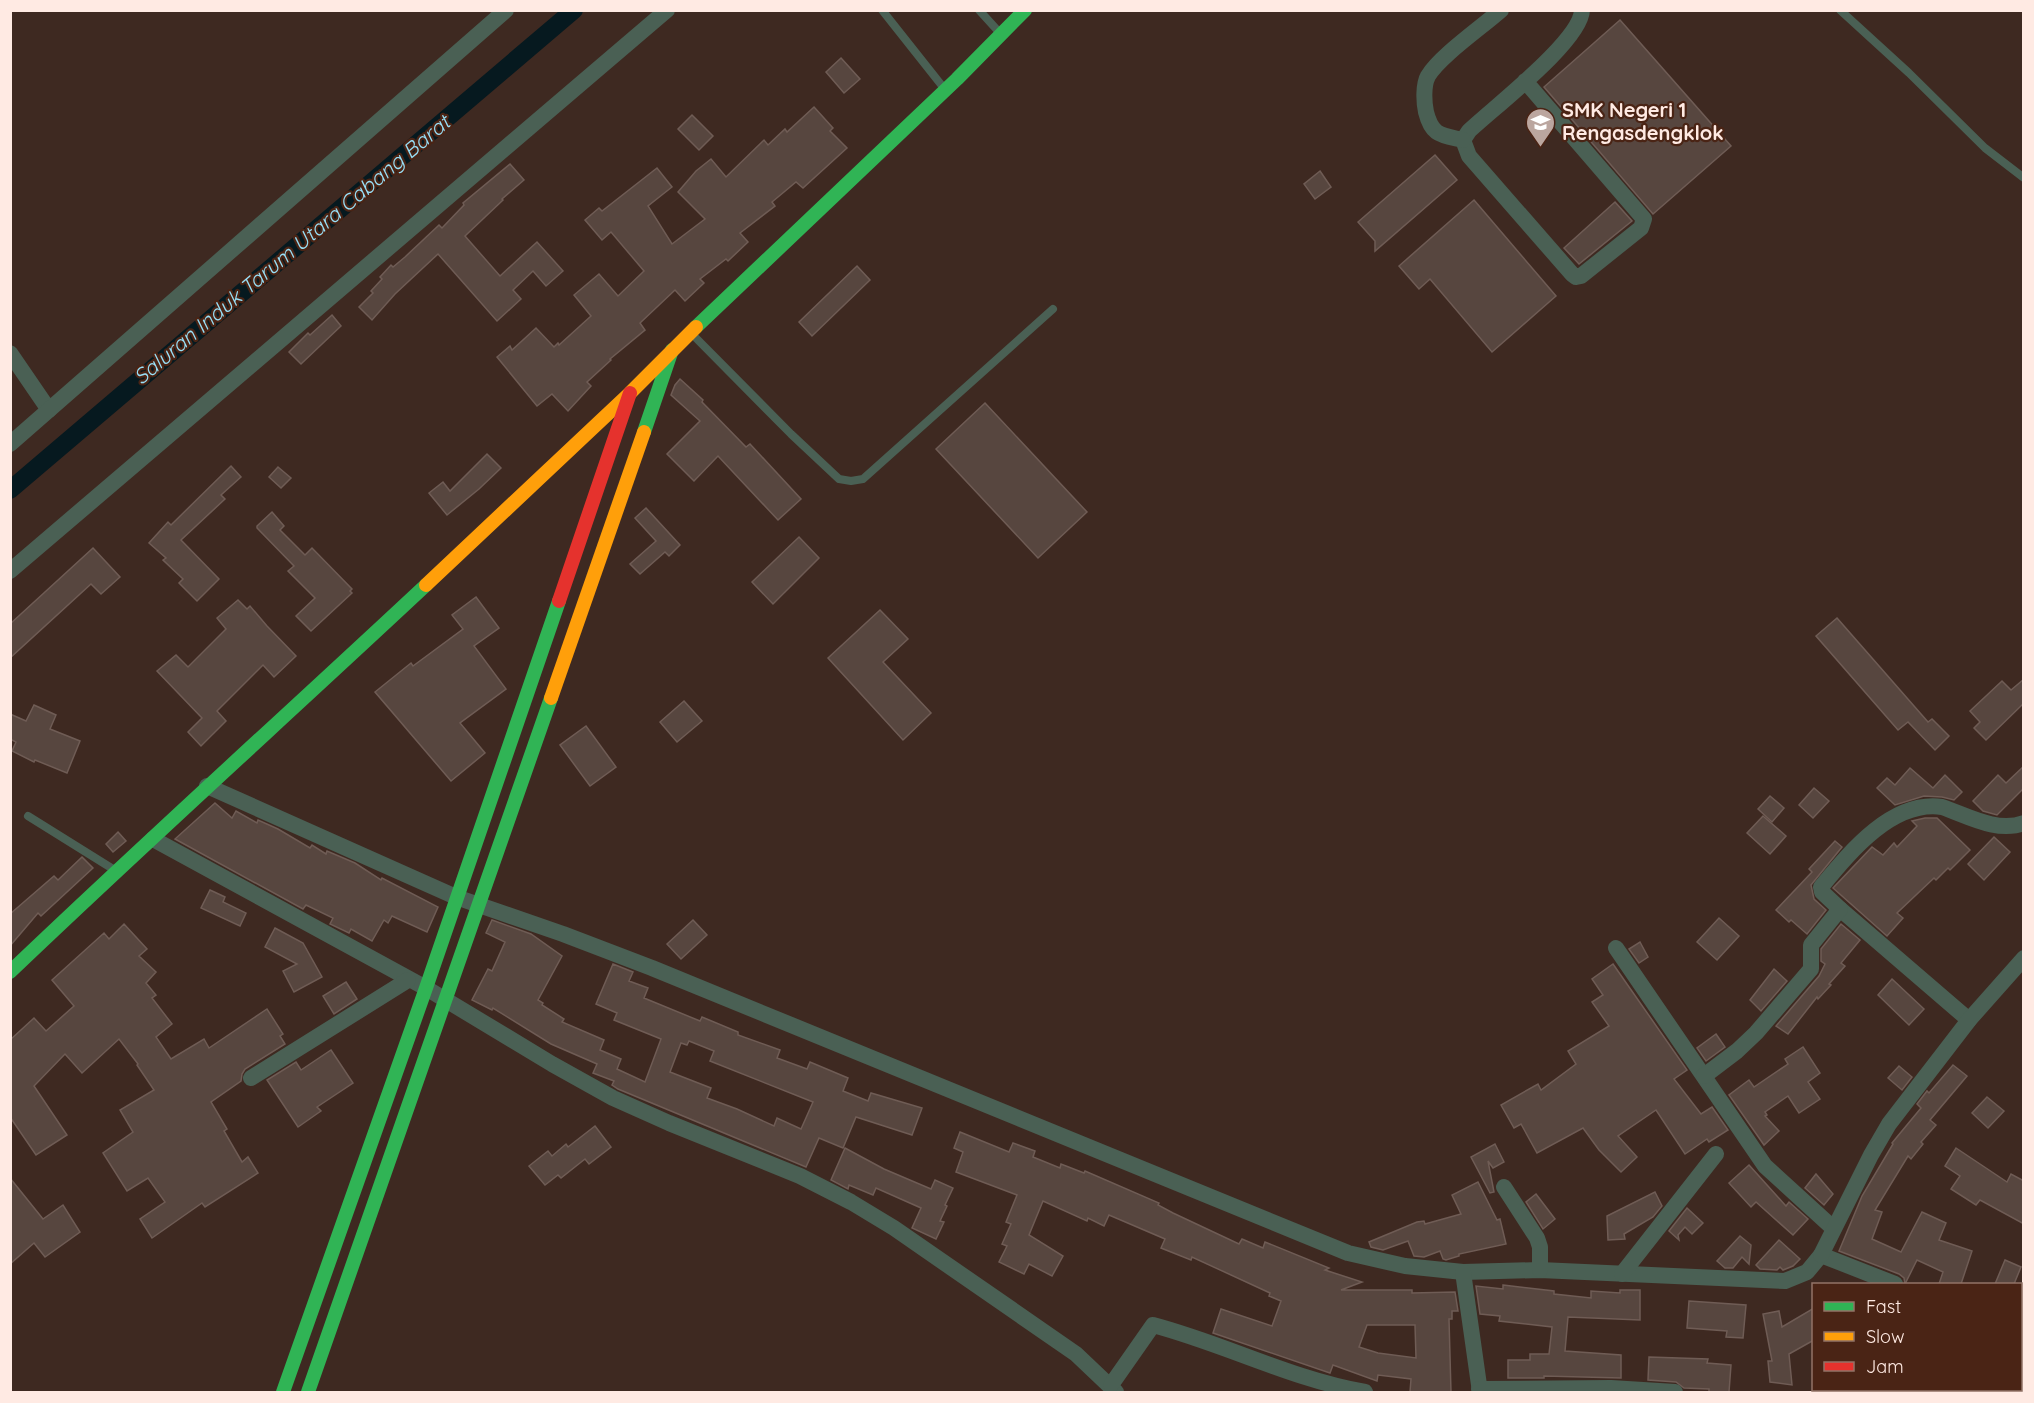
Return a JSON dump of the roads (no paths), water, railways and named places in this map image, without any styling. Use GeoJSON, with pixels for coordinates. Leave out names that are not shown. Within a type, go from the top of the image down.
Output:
{"type":"FeatureCollection","features":[{"type":"Feature","properties":{"kind":"street"},"geometry":{"type":"LineString","coordinates":[[10,444],[506,10]]}},
{"type":"Feature","properties":{"kind":"street"},"geometry":{"type":"LineString","coordinates":[[10,571],[667,10]]}},
{"type":"Feature","properties":{"kind":"street"},"geometry":{"type":"LineString","coordinates":[[10,972],[116,870],[153,839],[207,786],[346,660],[630,393],[1025,10]]}},
{"type":"Feature","properties":{"kind":"street"},"geometry":{"type":"LineString","coordinates":[[1463,140],[1434,132],[1430,126],[1425,109],[1427,78],[1440,63],[1501,10]]}},
{"type":"Feature","properties":{"kind":"street"},"geometry":{"type":"LineString","coordinates":[[1525,81],[1643,216],[1644,222],[1641,228],[1585,274],[1578,277],[1469,156],[1463,140],[1468,131],[1569,39],[1577,28],[1582,10]]}},
{"type":"Feature","properties":{"kind":"street"},"geometry":{"type":"LineString","coordinates":[[308,1392],[447,1000],[672,350]]}},
{"type":"Feature","properties":{"kind":"street"},"geometry":{"type":"LineString","coordinates":[[10,352],[49,410]]}},
{"type":"Feature","properties":{"kind":"street"},"geometry":{"type":"LineString","coordinates":[[283,1392],[426,988],[630,393]]}},
{"type":"Feature","properties":{"kind":"street"},"geometry":{"type":"LineString","coordinates":[[207,786],[456,897],[652,968],[1348,1253],[1405,1266],[1463,1272],[1540,1270],[1785,1281],[1807,1272],[1821,1255],[1889,1124],[1969,1020],[2024,958]]}},
{"type":"Feature","properties":{"kind":"street"},"geometry":{"type":"LineString","coordinates":[[1969,1020],[1839,909],[1822,892],[1821,887],[1870,833],[1889,819],[1920,807],[1933,806],[2001,827],[2024,823]]}},
{"type":"Feature","properties":{"kind":"street"},"geometry":{"type":"LineString","coordinates":[[153,839],[426,988],[613,1098],[800,1176],[851,1202],[894,1228],[1076,1354],[1114,1389],[1153,1324],[1191,1335],[1279,1370],[1320,1383],[1365,1392]]}},
{"type":"Feature","properties":{"kind":"street"},"geometry":{"type":"LineString","coordinates":[[1704,1076],[1756,1033],[1811,969],[1811,945],[1839,909]]}},
{"type":"Feature","properties":{"kind":"street"},"geometry":{"type":"LineString","coordinates":[[1616,948],[1765,1166],[1833,1228]]}},
{"type":"Feature","properties":{"kind":"street"},"geometry":{"type":"LineString","coordinates":[[251,1078],[408,980]]}},
{"type":"Feature","properties":{"kind":"street"},"geometry":{"type":"LineString","coordinates":[[1622,1274],[1716,1154]]}},
{"type":"Feature","properties":{"kind":"street"},"geometry":{"type":"LineString","coordinates":[[1504,1187],[1537,1238],[1540,1247],[1540,1270]]}},
{"type":"Feature","properties":{"kind":"street"},"geometry":{"type":"LineString","coordinates":[[1821,1255],[1892,1283]]}},
{"type":"Feature","properties":{"kind":"street"},"geometry":{"type":"LineString","coordinates":[[1463,1272],[1480,1390],[1611,1388],[1675,1392]]}},
{"type":"Feature","properties":{"kind":"lane"},"geometry":{"type":"LineString","coordinates":[[882,10],[945,89]]}},
{"type":"Feature","properties":{"kind":"lane"},"geometry":{"type":"LineString","coordinates":[[979,10],[1001,35]]}},
{"type":"Feature","properties":{"kind":"lane"},"geometry":{"type":"LineString","coordinates":[[1840,10],[1909,73],[1984,148],[2024,178]]}},
{"type":"Feature","properties":{"kind":"lane"},"geometry":{"type":"LineString","coordinates":[[691,332],[839,479],[850,481],[862,479],[1053,309]]}},
{"type":"Feature","properties":{"kind":"lane"},"geometry":{"type":"LineString","coordinates":[[28,816],[116,870]]}},
{"type":"Feature","properties":{"kind":"waterway","name":"Saluran Induk Tarum Utara Cabang Barat"},"geometry":{"type":"LineString","coordinates":[[10,490],[574,10]]}},
{"type":"Feature","properties":{"kind":"place","name":"SMK Negeri 1 Rengasdengklok"},"geometry":{"type":"Point","coordinates":[1541,148]}}]}
